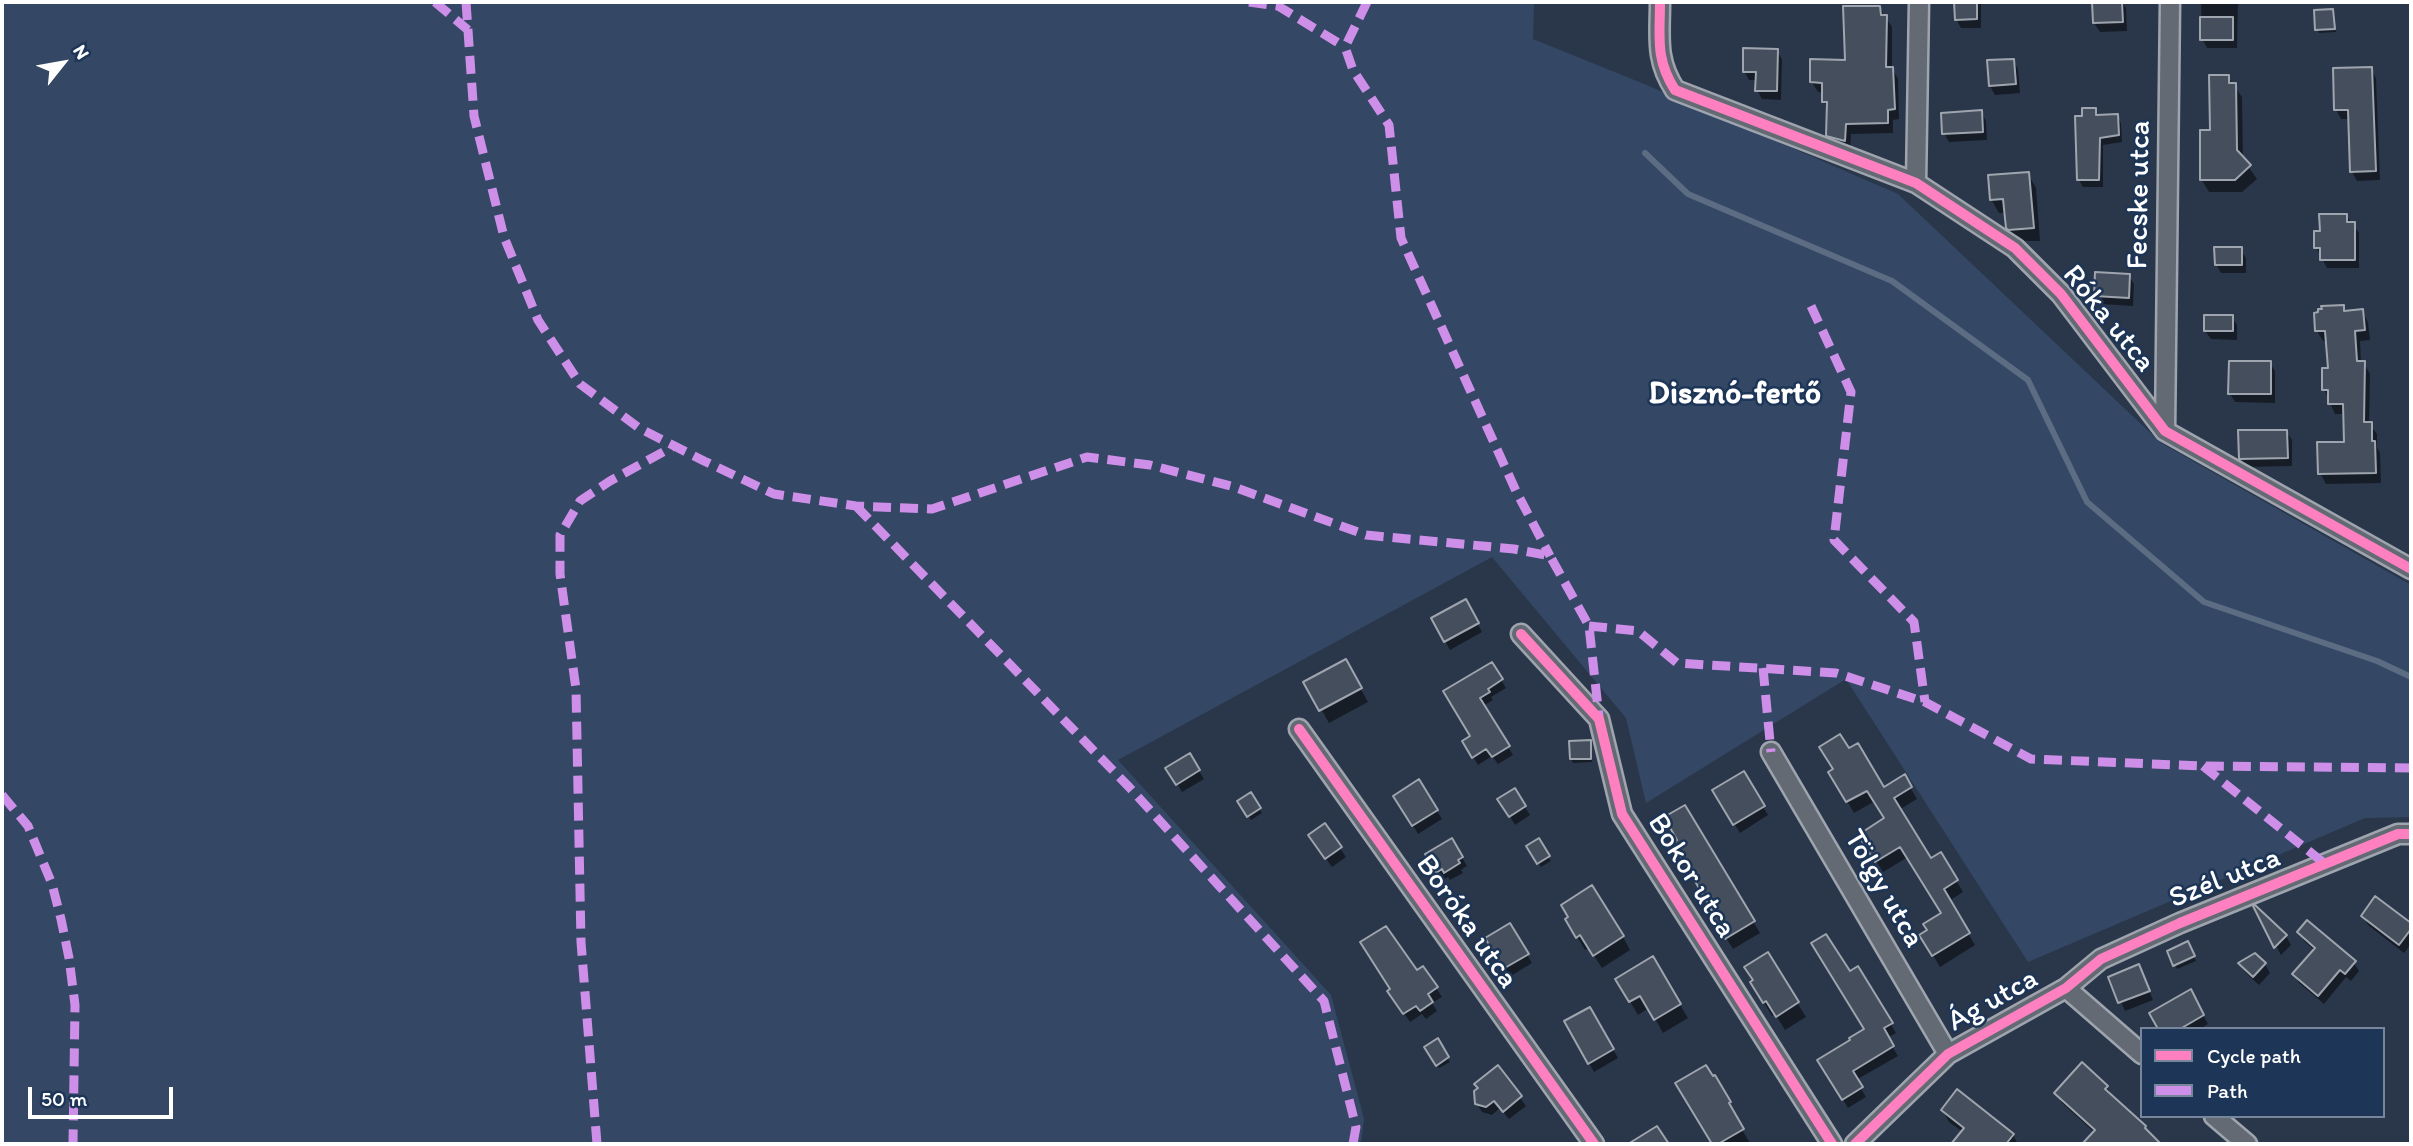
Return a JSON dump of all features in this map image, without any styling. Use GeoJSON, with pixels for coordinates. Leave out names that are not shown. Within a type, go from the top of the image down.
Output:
{"type":"FeatureCollection","features":[{"type":"Feature","properties":{"kind":"street","name":"Róka utca"},"geometry":{"type":"LineString","coordinates":[[1660,2],[1660,58],[1664,73],[1675,90],[1916,183],[2015,248],[2061,294],[2165,431],[2411,569]]}},
{"type":"Feature","properties":{"kind":"street"},"geometry":{"type":"LineString","coordinates":[[1916,183],[1919,2]]}},
{"type":"Feature","properties":{"kind":"street","name":"Fecske utca"},"geometry":{"type":"LineString","coordinates":[[2165,431],[2170,2]]}},
{"type":"Feature","properties":{"kind":"street","name":"Bokor utca"},"geometry":{"type":"LineString","coordinates":[[1521,634],[1599,719],[1622,814],[1832,1144]]}},
{"type":"Feature","properties":{"kind":"street","name":"Boróka utca"},"geometry":{"type":"LineString","coordinates":[[1299,729],[1594,1144]]}},
{"type":"Feature","properties":{"kind":"street","name":"Tölgy utca"},"geometry":{"type":"LineString","coordinates":[[1770,752],[1948,1054]]}},
{"type":"Feature","properties":{"kind":"street","name":"Szél utca"},"geometry":{"type":"LineString","coordinates":[[2066,988],[2101,959],[2180,923],[2398,834],[2411,834]]}},
{"type":"Feature","properties":{"kind":"street"},"geometry":{"type":"LineString","coordinates":[[2066,988],[2140,1052]]}},
{"type":"Feature","properties":{"kind":"street","name":"Ág utca"},"geometry":{"type":"LineString","coordinates":[[1855,1144],[1948,1054],[2066,988]]}},
{"type":"Feature","properties":{"kind":"street"},"geometry":{"type":"LineString","coordinates":[[2216,1118],[2247,1144]]}},
{"type":"Feature","properties":{"kind":"shaded area"},"geometry":{"type":"Polygon","coordinates":[[[2,2],[1534,2],[1533,39],[1898,194],[2161,443],[2411,585],[2411,817],[2365,818],[2028,962],[1846,679],[1646,803],[1626,718],[1492,557],[1118,760],[1331,995],[1364,1119],[1361,1144],[2,1144],[2,2]]]}},
{"type":"Feature","properties":{"kind":"building"},"geometry":{"type":"Polygon","coordinates":[[[1954,2],[1977,2],[1977,19],[1955,20],[1954,2]]]}},
{"type":"Feature","properties":{"kind":"building"},"geometry":{"type":"Polygon","coordinates":[[[2092,2],[2122,2],[2123,22],[2093,23],[2092,2]]]}},
{"type":"Feature","properties":{"kind":"building"},"geometry":{"type":"Polygon","coordinates":[[[1843,6],[1880,6],[1881,15],[1887,15],[1886,67],[1893,67],[1895,109],[1888,110],[1888,123],[1846,124],[1845,141],[1826,136],[1827,102],[1822,102],[1822,83],[1810,82],[1810,59],[1845,60],[1843,6]]]}},
{"type":"Feature","properties":{"kind":"building"},"geometry":{"type":"Polygon","coordinates":[[[2333,9],[2335,29],[2315,30],[2314,10],[2333,9]]]}},
{"type":"Feature","properties":{"kind":"building"},"geometry":{"type":"Polygon","coordinates":[[[2200,17],[2233,17],[2233,40],[2200,40],[2200,17]]]}},
{"type":"Feature","properties":{"kind":"building"},"geometry":{"type":"Polygon","coordinates":[[[1743,48],[1778,49],[1777,91],[1755,91],[1756,72],[1743,72],[1743,48]]]}},
{"type":"Feature","properties":{"kind":"building"},"geometry":{"type":"Polygon","coordinates":[[[2014,59],[2016,84],[1989,86],[1987,60],[2014,59]]]}},
{"type":"Feature","properties":{"kind":"building"},"geometry":{"type":"Polygon","coordinates":[[[2372,67],[2376,171],[2350,172],[2348,110],[2334,110],[2333,68],[2372,67]]]}},
{"type":"Feature","properties":{"kind":"building"},"geometry":{"type":"Polygon","coordinates":[[[2209,75],[2229,75],[2229,83],[2236,83],[2237,150],[2251,165],[2235,180],[2200,180],[2200,130],[2210,130],[2209,75]]]}},
{"type":"Feature","properties":{"kind":"building"},"geometry":{"type":"Polygon","coordinates":[[[2082,108],[2096,108],[2096,115],[2118,114],[2119,135],[2100,138],[2099,180],[2077,180],[2075,116],[2082,116],[2082,108]]]}},
{"type":"Feature","properties":{"kind":"building"},"geometry":{"type":"Polygon","coordinates":[[[1982,110],[1983,132],[1942,134],[1941,113],[1982,110]]]}},
{"type":"Feature","properties":{"kind":"building"},"geometry":{"type":"Polygon","coordinates":[[[2029,172],[2034,228],[2008,230],[2003,199],[1990,200],[1988,175],[2029,172]]]}},
{"type":"Feature","properties":{"kind":"building"},"geometry":{"type":"Polygon","coordinates":[[[2319,214],[2347,214],[2347,222],[2355,222],[2355,260],[2320,260],[2320,248],[2314,248],[2314,231],[2320,231],[2319,214]]]}},
{"type":"Feature","properties":{"kind":"building"},"geometry":{"type":"Polygon","coordinates":[[[2214,247],[2242,247],[2242,265],[2215,265],[2214,247]]]}},
{"type":"Feature","properties":{"kind":"building"},"geometry":{"type":"Polygon","coordinates":[[[2095,272],[2130,274],[2129,298],[2094,296],[2095,272]]]}},
{"type":"Feature","properties":{"kind":"building"},"geometry":{"type":"Polygon","coordinates":[[[2344,305],[2344,311],[2363,309],[2365,330],[2355,331],[2357,361],[2365,361],[2364,422],[2372,422],[2376,473],[2318,474],[2317,442],[2344,442],[2343,404],[2328,404],[2328,390],[2322,390],[2322,368],[2328,368],[2325,331],[2315,331],[2314,313],[2322,309],[2321,306],[2344,305]]]}},
{"type":"Feature","properties":{"kind":"building"},"geometry":{"type":"Polygon","coordinates":[[[2204,315],[2233,315],[2233,331],[2204,331],[2204,315]]]}},
{"type":"Feature","properties":{"kind":"building"},"geometry":{"type":"Polygon","coordinates":[[[2229,361],[2271,361],[2271,394],[2228,394],[2229,361]]]}},
{"type":"Feature","properties":{"kind":"building"},"geometry":{"type":"Polygon","coordinates":[[[2238,430],[2287,430],[2288,458],[2239,459],[2238,430]]]}},
{"type":"Feature","properties":{"kind":"building"},"geometry":{"type":"Polygon","coordinates":[[[1466,599],[1479,623],[1444,642],[1431,618],[1466,599]]]}},
{"type":"Feature","properties":{"kind":"building"},"geometry":{"type":"Polygon","coordinates":[[[1346,659],[1362,688],[1319,711],[1303,682],[1346,659]]]}},
{"type":"Feature","properties":{"kind":"building"},"geometry":{"type":"Polygon","coordinates":[[[1492,662],[1503,679],[1480,698],[1510,746],[1492,757],[1486,749],[1472,758],[1462,741],[1470,736],[1443,691],[1492,662]]]}},
{"type":"Feature","properties":{"kind":"building"},"geometry":{"type":"Polygon","coordinates":[[[1840,734],[1849,748],[1858,743],[1884,787],[1905,774],[1912,787],[1894,798],[1931,858],[1941,852],[1958,880],[1944,889],[1970,933],[1932,956],[1919,935],[1927,930],[1923,924],[1941,913],[1900,847],[1875,862],[1858,835],[1884,818],[1867,791],[1846,802],[1828,772],[1833,769],[1819,747],[1840,734]]]}},
{"type":"Feature","properties":{"kind":"building"},"geometry":{"type":"Polygon","coordinates":[[[1591,740],[1591,759],[1570,759],[1569,741],[1591,740]]]}},
{"type":"Feature","properties":{"kind":"building"},"geometry":{"type":"Polygon","coordinates":[[[1190,753],[1200,770],[1176,785],[1165,768],[1190,753]]]}},
{"type":"Feature","properties":{"kind":"building"},"geometry":{"type":"Polygon","coordinates":[[[1744,771],[1765,806],[1733,825],[1712,790],[1744,771]]]}},
{"type":"Feature","properties":{"kind":"building"},"geometry":{"type":"Polygon","coordinates":[[[1419,779],[1438,810],[1412,826],[1393,796],[1419,779]]]}},
{"type":"Feature","properties":{"kind":"building"},"geometry":{"type":"Polygon","coordinates":[[[1515,788],[1526,806],[1509,817],[1497,799],[1515,788]]]}},
{"type":"Feature","properties":{"kind":"building"},"geometry":{"type":"Polygon","coordinates":[[[1251,792],[1261,808],[1247,817],[1237,801],[1251,792]]]}},
{"type":"Feature","properties":{"kind":"building"},"geometry":{"type":"Polygon","coordinates":[[[1685,805],[1755,921],[1725,939],[1712,917],[1715,916],[1673,843],[1677,840],[1664,817],[1685,805]]]}},
{"type":"Feature","properties":{"kind":"building"},"geometry":{"type":"Polygon","coordinates":[[[1325,823],[1342,847],[1325,859],[1308,835],[1325,823]]]}},
{"type":"Feature","properties":{"kind":"building"},"geometry":{"type":"Polygon","coordinates":[[[1452,838],[1463,857],[1458,860],[1460,863],[1444,873],[1442,869],[1436,873],[1425,854],[1452,838]]]}},
{"type":"Feature","properties":{"kind":"building"},"geometry":{"type":"Polygon","coordinates":[[[1539,838],[1550,856],[1537,864],[1526,846],[1539,838]]]}},
{"type":"Feature","properties":{"kind":"building"},"geometry":{"type":"Polygon","coordinates":[[[1592,885],[1624,936],[1593,956],[1580,935],[1576,938],[1565,919],[1568,917],[1561,905],[1592,885]]]}},
{"type":"Feature","properties":{"kind":"building"},"geometry":{"type":"Polygon","coordinates":[[[2375,896],[2411,923],[2411,929],[2399,945],[2361,916],[2375,896]]]}},
{"type":"Feature","properties":{"kind":"building"},"geometry":{"type":"Polygon","coordinates":[[[2253,906],[2287,935],[2274,948],[2253,906]]]}},
{"type":"Feature","properties":{"kind":"building"},"geometry":{"type":"Polygon","coordinates":[[[2307,920],[2356,961],[2345,974],[2340,970],[2318,996],[2292,974],[2315,948],[2297,932],[2307,920]]]}},
{"type":"Feature","properties":{"kind":"building"},"geometry":{"type":"Polygon","coordinates":[[[1510,923],[1529,954],[1503,969],[1485,938],[1510,923]]]}},
{"type":"Feature","properties":{"kind":"building"},"geometry":{"type":"Polygon","coordinates":[[[1386,926],[1417,970],[1423,966],[1438,987],[1428,994],[1433,1002],[1420,1011],[1416,1006],[1403,1014],[1360,942],[1386,926]]]}},
{"type":"Feature","properties":{"kind":"building"},"geometry":{"type":"Polygon","coordinates":[[[1826,934],[1850,971],[1858,966],[1893,1023],[1884,1028],[1894,1046],[1853,1071],[1863,1087],[1842,1100],[1817,1060],[1864,1029],[1811,943],[1826,934]]]}},
{"type":"Feature","properties":{"kind":"building"},"geometry":{"type":"Polygon","coordinates":[[[2188,941],[2195,956],[2173,966],[2167,951],[2188,941]]]}},
{"type":"Feature","properties":{"kind":"building"},"geometry":{"type":"Polygon","coordinates":[[[1768,952],[1799,1002],[1776,1017],[1766,1001],[1763,1003],[1744,967],[1768,952]]]}},
{"type":"Feature","properties":{"kind":"building"},"geometry":{"type":"Polygon","coordinates":[[[2255,953],[2266,963],[2253,977],[2238,963],[2255,953]]]}},
{"type":"Feature","properties":{"kind":"building"},"geometry":{"type":"Polygon","coordinates":[[[1653,956],[1681,1004],[1654,1020],[1640,996],[1629,1002],[1615,979],[1653,956]]]}},
{"type":"Feature","properties":{"kind":"building"},"geometry":{"type":"Polygon","coordinates":[[[2139,964],[2150,991],[2118,1003],[2108,977],[2139,964]]]}},
{"type":"Feature","properties":{"kind":"building"},"geometry":{"type":"Polygon","coordinates":[[[2191,989],[2204,1015],[2183,1027],[2157,1027],[2149,1013],[2191,989]]]}},
{"type":"Feature","properties":{"kind":"building"},"geometry":{"type":"Polygon","coordinates":[[[1590,1007],[1614,1049],[1588,1064],[1564,1021],[1590,1007]]]}},
{"type":"Feature","properties":{"kind":"building"},"geometry":{"type":"Polygon","coordinates":[[[1438,1038],[1449,1057],[1436,1066],[1424,1047],[1438,1038]]]}},
{"type":"Feature","properties":{"kind":"building"},"geometry":{"type":"Polygon","coordinates":[[[2082,1062],[2108,1086],[2105,1089],[2146,1126],[2161,1144],[2082,1144],[2095,1130],[2054,1093],[2082,1062]]]}},
{"type":"Feature","properties":{"kind":"building"},"geometry":{"type":"Polygon","coordinates":[[[1498,1065],[1522,1096],[1503,1112],[1494,1101],[1486,1107],[1475,1104],[1474,1091],[1478,1088],[1474,1084],[1498,1065]]]}},
{"type":"Feature","properties":{"kind":"building"},"geometry":{"type":"Polygon","coordinates":[[[1706,1065],[1713,1076],[1715,1075],[1744,1129],[1718,1144],[1712,1144],[1675,1083],[1706,1065]]]}},
{"type":"Feature","properties":{"kind":"building"},"geometry":{"type":"Polygon","coordinates":[[[1957,1089],[2014,1134],[2006,1144],[1951,1144],[1964,1128],[1941,1110],[1957,1089]]]}},
{"type":"Feature","properties":{"kind":"building"},"geometry":{"type":"Polygon","coordinates":[[[1657,1126],[1669,1144],[1628,1144],[1657,1126]]]}},
{"type":"Feature","properties":{"kind":"waterway"},"geometry":{"type":"LineString","coordinates":[[1645,153],[1688,194],[1892,281],[2028,380],[2087,502],[2204,602],[2377,661],[2411,677]]}},
{"type":"Feature","properties":{"kind":"marked path"},"geometry":{"type":"LineString","coordinates":[[435,2],[468,30]]}},
{"type":"Feature","properties":{"kind":"marked path"},"geometry":{"type":"LineString","coordinates":[[466,2],[474,116],[504,237],[538,320],[580,384],[639,428],[774,494],[856,506],[932,509],[1087,457],[1150,465],[1231,486],[1366,535],[1514,549],[1550,556],[1589,626],[1599,717]]}},
{"type":"Feature","properties":{"kind":"marked path"},"geometry":{"type":"LineString","coordinates":[[1249,2],[1278,6],[1345,47]]}},
{"type":"Feature","properties":{"kind":"marked path"},"geometry":{"type":"LineString","coordinates":[[1367,2],[1345,47],[1353,70],[1389,125],[1401,238],[1516,491],[1550,556]]}},
{"type":"Feature","properties":{"kind":"marked path"},"geometry":{"type":"LineString","coordinates":[[1811,306],[1851,392],[1834,540],[1914,622],[1925,702]]}},
{"type":"Feature","properties":{"kind":"marked path"},"geometry":{"type":"LineString","coordinates":[[597,1144],[581,942],[576,689],[560,574],[560,535],[580,501],[610,481],[674,446]]}},
{"type":"Feature","properties":{"kind":"marked path"},"geometry":{"type":"LineString","coordinates":[[856,506],[1129,787],[1324,1001],[1356,1127],[1353,1144]]}},
{"type":"Feature","properties":{"kind":"marked path"},"geometry":{"type":"LineString","coordinates":[[1589,626],[1638,631],[1677,663],[1836,673],[1925,702],[2031,759],[2203,766],[2411,768]]}},
{"type":"Feature","properties":{"kind":"marked path"},"geometry":{"type":"LineString","coordinates":[[1763,668],[1771,752]]}},
{"type":"Feature","properties":{"kind":"marked path"},"geometry":{"type":"LineString","coordinates":[[2203,766],[2325,864]]}},
{"type":"Feature","properties":{"kind":"marked path"},"geometry":{"type":"LineString","coordinates":[[2,795],[28,826],[52,884],[69,958],[75,1005],[73,1144]]}},
{"type":"Feature","properties":{"kind":"cycle path"},"geometry":{"type":"LineString","coordinates":[[1660,2],[1661,58],[1675,90],[1916,183],[2015,248],[2061,294],[2165,431],[2411,569]]}},
{"type":"Feature","properties":{"kind":"cycle path"},"geometry":{"type":"LineString","coordinates":[[1521,634],[1599,719],[1622,814],[1832,1144]]}},
{"type":"Feature","properties":{"kind":"cycle path"},"geometry":{"type":"LineString","coordinates":[[1299,729],[1594,1144]]}},
{"type":"Feature","properties":{"kind":"cycle path"},"geometry":{"type":"LineString","coordinates":[[1855,1144],[1948,1054],[2066,988],[2101,959],[2180,923],[2398,834],[2411,834]]}},
{"type":"Feature","properties":{"kind":"district","name":"Disznó-fertő"},"geometry":{"type":"Point","coordinates":[1735,395]}}]}
